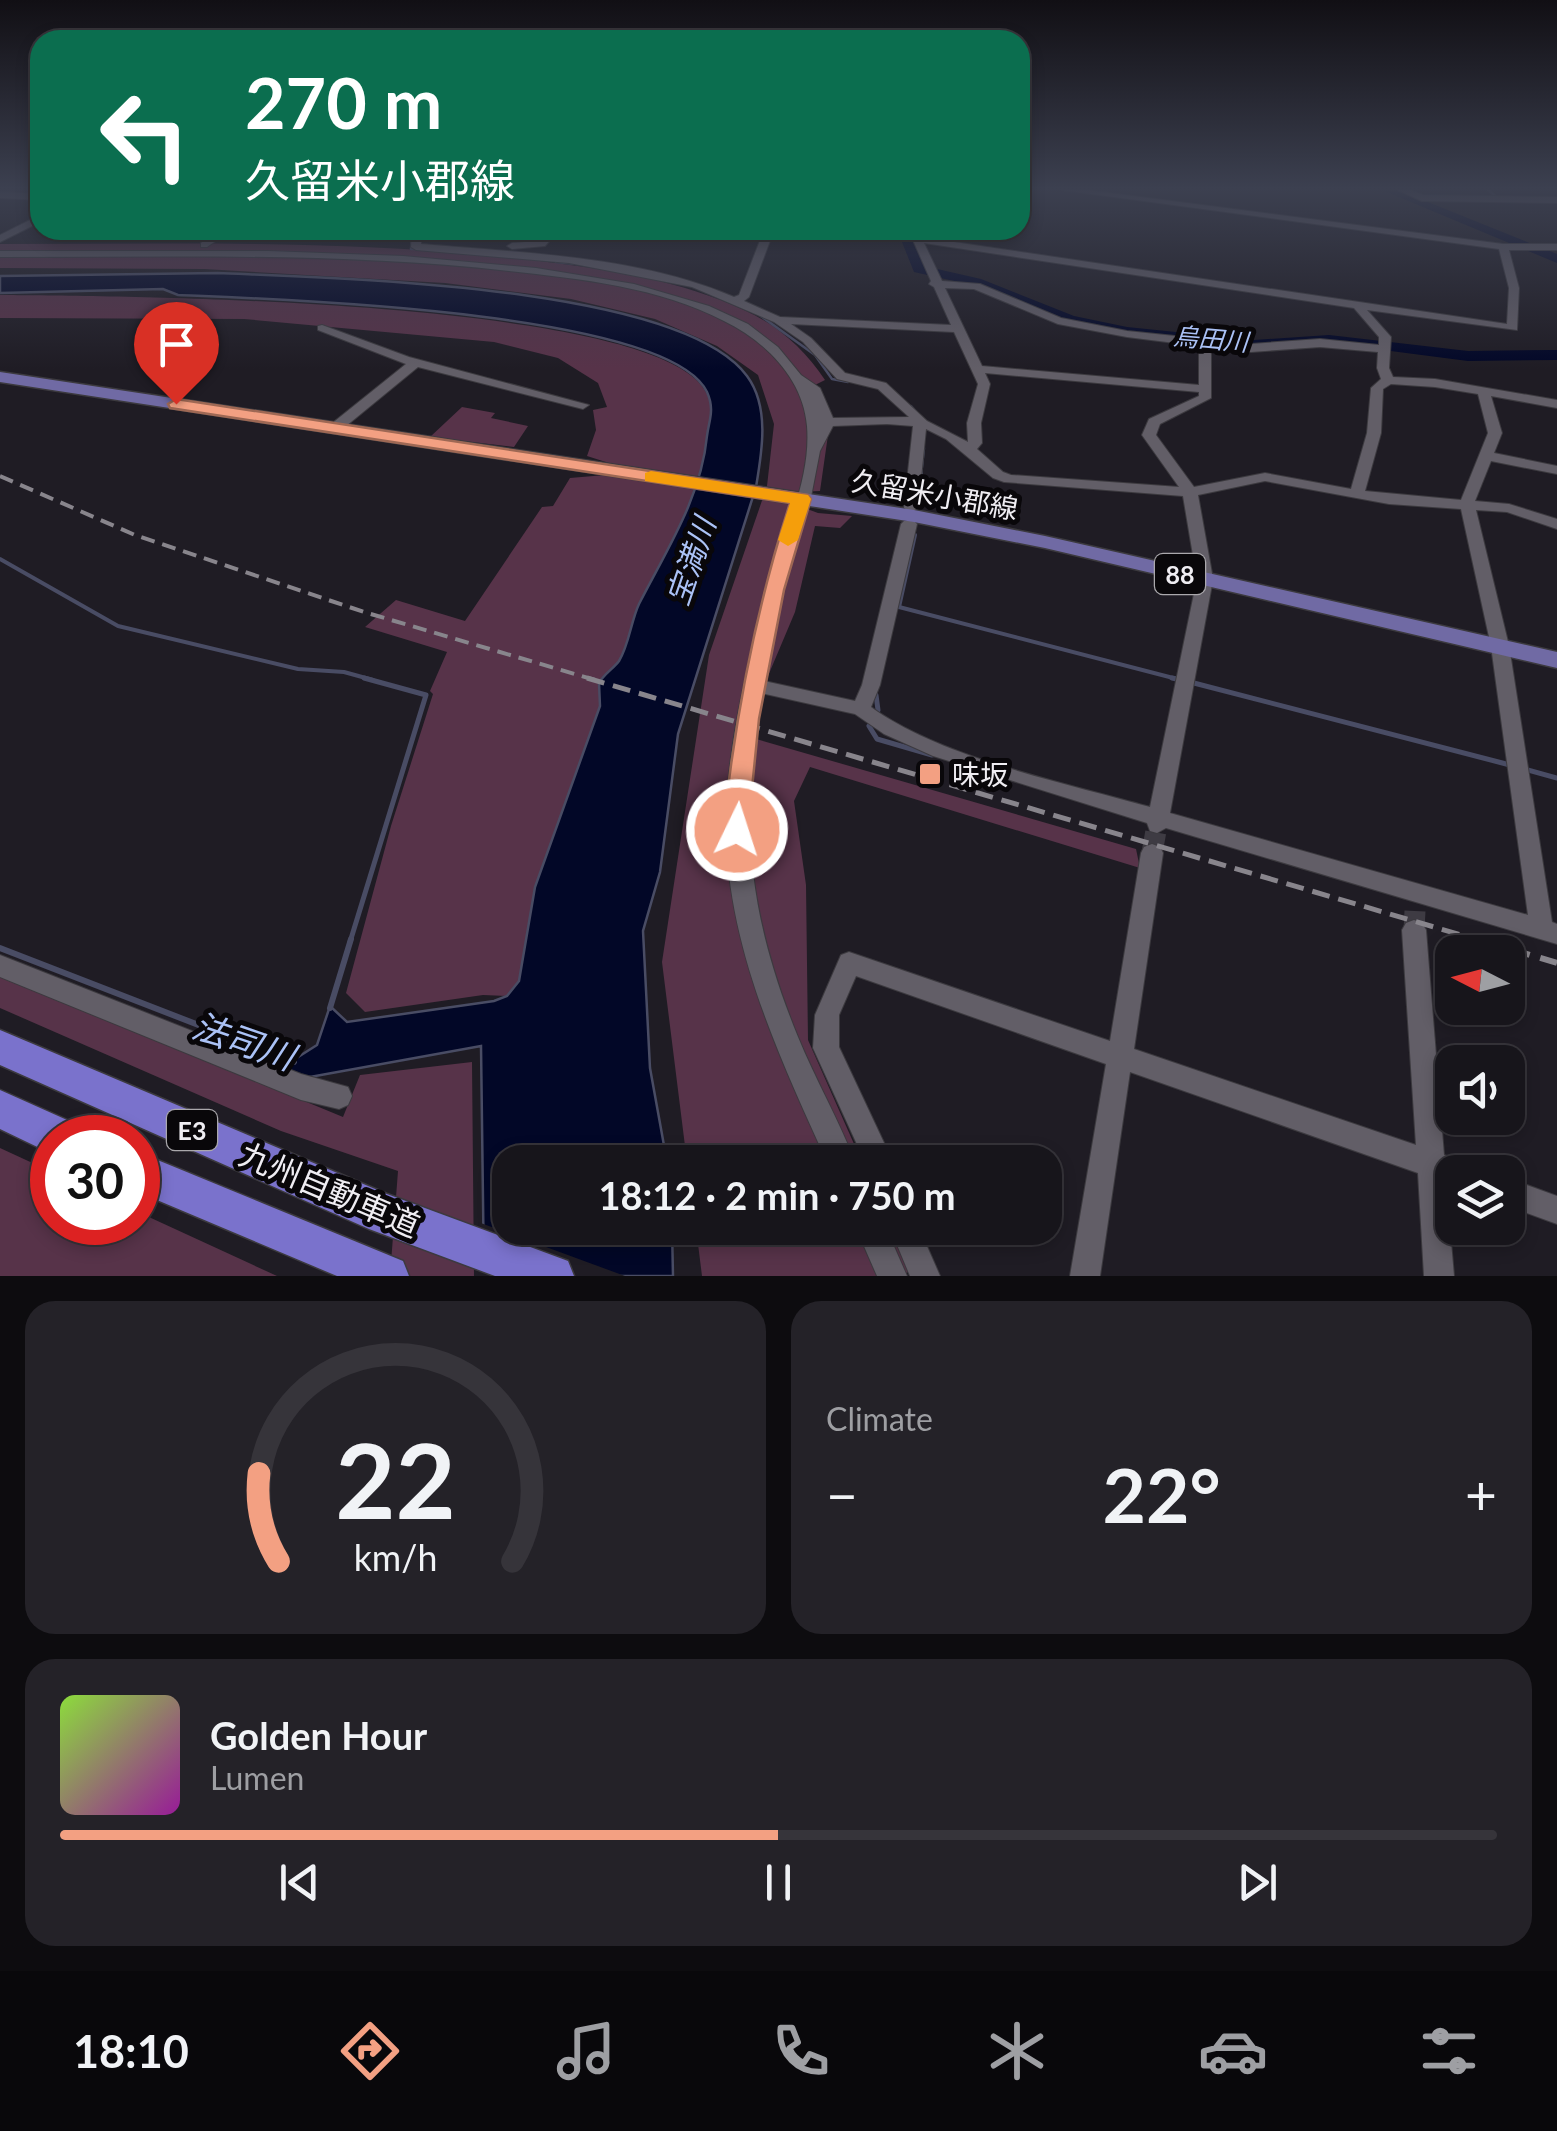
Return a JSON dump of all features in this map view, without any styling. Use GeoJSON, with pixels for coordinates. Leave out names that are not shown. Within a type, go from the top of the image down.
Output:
{"type":"FeatureCollection","features":[{"type":"Feature","properties":{"kind":"highway","name":"九州自動車道"},"geometry":{"type":"LineString","coordinates":[[0,1046],[384,1214],[553,1276]]}},
{"type":"Feature","properties":{"kind":"highway"},"geometry":{"type":"LineString","coordinates":[[0,1109],[30,1123]]}},
{"type":"Feature","properties":{"kind":"highway","name":"九州自動車道"},"geometry":{"type":"LineString","coordinates":[[160,1181],[381,1273]]}},
{"type":"Feature","properties":{"kind":"main road","name":"久留米小郡線"},"geometry":{"type":"LineString","coordinates":[[0,377],[798,499],[1044,542],[1557,660]]}},
{"type":"Feature","properties":{"kind":"street"},"geometry":{"type":"LineString","coordinates":[[461,250],[634,270],[778,320],[807,340],[841,376],[884,389],[970,450],[998,475],[1009,478],[1190,492],[1265,477],[1412,503],[1522,511],[1557,524]]}},
{"type":"Feature","properties":{"kind":"street"},"geometry":{"type":"LineString","coordinates":[[505,253],[507,250]]}},
{"type":"Feature","properties":{"kind":"street"},"geometry":{"type":"LineString","coordinates":[[734,302],[759,250]]}},
{"type":"Feature","properties":{"kind":"street"},"geometry":{"type":"LineString","coordinates":[[921,250],[985,391],[970,450]]}},
{"type":"Feature","properties":{"kind":"street"},"geometry":{"type":"LineString","coordinates":[[986,250],[1513,328],[1514,288],[1504,250]]}},
{"type":"Feature","properties":{"kind":"street"},"geometry":{"type":"LineString","coordinates":[[0,254],[366,258],[516,269],[670,296],[729,319],[774,349]]}},
{"type":"Feature","properties":{"kind":"street"},"geometry":{"type":"LineString","coordinates":[[930,274],[976,286],[1026,309],[1088,328],[1250,348],[1340,343],[1385,346]]}},
{"type":"Feature","properties":{"kind":"street"},"geometry":{"type":"LineString","coordinates":[[734,302],[795,376],[812,412],[813,452]]}},
{"type":"Feature","properties":{"kind":"street"},"geometry":{"type":"LineString","coordinates":[[1359,307],[1383,332],[1388,380]]}},
{"type":"Feature","properties":{"kind":"street"},"geometry":{"type":"LineString","coordinates":[[778,320],[956,330]]}},
{"type":"Feature","properties":{"kind":"street"},"geometry":{"type":"LineString","coordinates":[[322,328],[415,363],[583,404]]}},
{"type":"Feature","properties":{"kind":"street"},"geometry":{"type":"LineString","coordinates":[[1159,820],[1205,580],[1190,492],[1149,435],[1154,422],[1205,398],[1205,342]]}},
{"type":"Feature","properties":{"kind":"street"},"geometry":{"type":"LineString","coordinates":[[336,428],[415,363]]}},
{"type":"Feature","properties":{"kind":"street"},"geometry":{"type":"LineString","coordinates":[[976,369],[1204,389]]}},
{"type":"Feature","properties":{"kind":"street"},"geometry":{"type":"LineString","coordinates":[[795,376],[816,391],[828,422],[813,452],[773,590],[754,685],[738,804],[738,857],[746,916],[775,1015],[833,1145]]}},
{"type":"Feature","properties":{"kind":"street"},"geometry":{"type":"LineString","coordinates":[[1357,494],[1374,433],[1377,388],[1388,380],[1483,390],[1557,404]]}},
{"type":"Feature","properties":{"kind":"street"},"geometry":{"type":"LineString","coordinates":[[754,685],[861,708],[877,722],[931,748],[1159,820],[1414,911],[1549,932],[1500,646],[1467,504],[1495,433],[1483,390]]}},
{"type":"Feature","properties":{"kind":"street"},"geometry":{"type":"LineString","coordinates":[[828,422],[927,422]]}},
{"type":"Feature","properties":{"kind":"street"},"geometry":{"type":"LineString","coordinates":[[861,708],[871,686],[927,422]]}},
{"type":"Feature","properties":{"kind":"street"},"geometry":{"type":"LineString","coordinates":[[1489,456],[1557,470]]}},
{"type":"Feature","properties":{"kind":"street"},"geometry":{"type":"LineString","coordinates":[[1086,1276],[1152,853]]}},
{"type":"Feature","properties":{"kind":"street"},"geometry":{"type":"LineString","coordinates":[[1414,911],[1441,1155]]}},
{"type":"Feature","properties":{"kind":"street"},"geometry":{"type":"LineString","coordinates":[[870,1145],[826,1048],[827,1015],[849,963],[1435,1166]]}},
{"type":"Feature","properties":{"kind":"street"},"geometry":{"type":"LineString","coordinates":[[0,966],[301,1087],[338,1096]]}},
{"type":"Feature","properties":{"kind":"street"},"geometry":{"type":"LineString","coordinates":[[1525,1198],[1557,1210]]}},
{"type":"Feature","properties":{"kind":"street"},"geometry":{"type":"LineString","coordinates":[[878,1245],[892,1276]]}},
{"type":"Feature","properties":{"kind":"street"},"geometry":{"type":"LineString","coordinates":[[912,1245],[925,1276]]}},
{"type":"Feature","properties":{"kind":"street"},"geometry":{"type":"LineString","coordinates":[[1439,1276],[1440,1245]]}},
{"type":"Feature","properties":{"kind":"shaded area"},"geometry":{"type":"Polygon","coordinates":[[[0,250],[412,250],[473,254],[645,278],[721,300],[769,324],[809,359],[825,380],[811,387],[828,435],[820,491],[796,492],[791,503],[818,513],[852,516],[840,528],[815,526],[795,612],[768,676],[749,677],[739,734],[1136,849],[1140,868],[810,767],[794,801],[806,885],[808,1040],[854,1145],[685,1145],[662,962],[709,655],[767,486],[774,424],[758,375],[717,346],[655,319],[571,299],[445,283],[204,269],[0,268],[0,250]]]}},
{"type":"Feature","properties":{"kind":"shaded area"},"geometry":{"type":"Polygon","coordinates":[[[0,295],[261,301],[494,321],[594,338],[669,362],[707,394],[712,416],[702,470],[639,604],[622,655],[599,683],[600,706],[535,887],[519,981],[507,996],[483,995],[365,1012],[346,993],[391,826],[433,694],[430,691],[447,652],[365,627],[396,600],[465,621],[542,507],[553,506],[570,478],[605,475],[612,464],[587,456],[596,430],[593,410],[607,407],[598,383],[558,358],[494,342],[244,319],[0,318],[0,295]]]}},
{"type":"Feature","properties":{"kind":"shaded area"},"geometry":{"type":"Polygon","coordinates":[[[462,407],[495,413],[491,418],[528,426],[514,447],[430,437],[462,407]]]}},
{"type":"Feature","properties":{"kind":"shaded area"},"geometry":{"type":"Polygon","coordinates":[[[0,975],[343,1117],[360,1075],[472,1062],[474,1276],[390,1276],[398,1171],[281,1131],[0,1008],[0,975]]]}},
{"type":"Feature","properties":{"kind":"shaded area"},"geometry":{"type":"Polygon","coordinates":[[[0,1148],[30,1162],[30,1245],[160,1245],[160,1222],[277,1276],[0,1276],[0,1148]]]}},
{"type":"Feature","properties":{"kind":"shaded area"},"geometry":{"type":"Polygon","coordinates":[[[698,1245],[899,1245],[910,1271],[900,1276],[702,1276],[698,1245]]]}},
{"type":"Feature","properties":{"kind":"water","name":"宝満川"},"geometry":{"type":"Polygon","coordinates":[[[218,273],[338,278],[499,292],[579,304],[651,322],[709,345],[747,376],[762,416],[756,487],[678,734],[660,872],[643,931],[650,1068],[664,1145],[492,1145],[492,1245],[672,1245],[673,1276],[484,1276],[481,1046],[310,1077],[285,1073],[295,1059],[317,1045],[330,1006],[347,1022],[494,1001],[507,996],[519,981],[535,887],[600,706],[599,683],[622,655],[639,604],[698,481],[711,415],[707,392],[677,364],[621,343],[547,326],[376,306],[178,295],[163,289],[0,293],[0,276],[218,273]]]}},
{"type":"Feature","properties":{"kind":"pier"},"geometry":{"type":"Polygon","coordinates":[[[478,1222],[492,1227],[492,1245],[541,1245],[625,1276],[479,1276],[478,1222]]]}},
{"type":"Feature","properties":{"kind":"waterway","name":"烏田川"},"geometry":{"type":"LineString","coordinates":[[911,250],[919,269],[976,282],[1070,320],[1127,331],[1254,345],[1329,339],[1468,356],[1557,355]]}},
{"type":"Feature","properties":{"kind":"waterway"},"geometry":{"type":"LineString","coordinates":[[1534,250],[1557,259]]}},
{"type":"Feature","properties":{"kind":"waterway"},"geometry":{"type":"LineString","coordinates":[[556,262],[577,264]]}},
{"type":"Feature","properties":{"kind":"waterway"},"geometry":{"type":"LineString","coordinates":[[758,314],[815,355],[832,379],[848,382]]}},
{"type":"Feature","properties":{"kind":"waterway"},"geometry":{"type":"LineString","coordinates":[[911,406],[927,424]]}},
{"type":"Feature","properties":{"kind":"waterway"},"geometry":{"type":"LineString","coordinates":[[921,476],[924,448]]}},
{"type":"Feature","properties":{"kind":"waterway"},"geometry":{"type":"LineString","coordinates":[[919,493],[921,473]]}},
{"type":"Feature","properties":{"kind":"waterway"},"geometry":{"type":"LineString","coordinates":[[915,535],[899,607],[1181,680],[1172,678]]}},
{"type":"Feature","properties":{"kind":"waterway"},"geometry":{"type":"LineString","coordinates":[[0,559],[118,626],[298,669],[344,672],[373,680]]}},
{"type":"Feature","properties":{"kind":"waterway"},"geometry":{"type":"LineString","coordinates":[[350,942],[426,695],[364,678]]}},
{"type":"Feature","properties":{"kind":"waterway"},"geometry":{"type":"LineString","coordinates":[[1190,682],[1510,765]]}},
{"type":"Feature","properties":{"kind":"waterway"},"geometry":{"type":"LineString","coordinates":[[876,695],[878,710]]}},
{"type":"Feature","properties":{"kind":"waterway"},"geometry":{"type":"LineString","coordinates":[[869,726],[877,739],[932,755]]}},
{"type":"Feature","properties":{"kind":"waterway"},"geometry":{"type":"LineString","coordinates":[[1524,769],[1557,778]]}},
{"type":"Feature","properties":{"kind":"waterway"},"geometry":{"type":"LineString","coordinates":[[330,1008],[351,939]]}},
{"type":"Feature","properties":{"kind":"waterway","name":"法司川"},"geometry":{"type":"LineString","coordinates":[[0,948],[294,1062]]}},
{"type":"Feature","properties":{"kind":"tunnel"},"geometry":{"type":"LineString","coordinates":[[1152,853],[1157,825]]}},
{"type":"Feature","properties":{"kind":"tunnel"},"geometry":{"type":"LineString","coordinates":[[1414,930],[1415,911]]}},
{"type":"Feature","properties":{"kind":"railway"},"geometry":{"type":"LineString","coordinates":[[0,476],[135,535],[364,612],[595,680]]}},
{"type":"Feature","properties":{"kind":"railway"},"geometry":{"type":"LineString","coordinates":[[587,678],[1461,935]]}},
{"type":"Feature","properties":{"kind":"railway"},"geometry":{"type":"LineString","coordinates":[[1525,953],[1557,963]]}},
{"type":"Feature","properties":{"kind":"slow traffic"},"geometry":{"type":"LineString","coordinates":[[651,477],[801,499],[788,540]]}},
{"type":"Feature","properties":{"kind":"place","name":"味坂"},"geometry":{"type":"Point","coordinates":[930,774]}},
{"type":"Feature","properties":{"kind":"route"},"geometry":{"type":"LineString","coordinates":[[176,404],[801,499],[773,590],[747,719],[737,830]]}}]}
